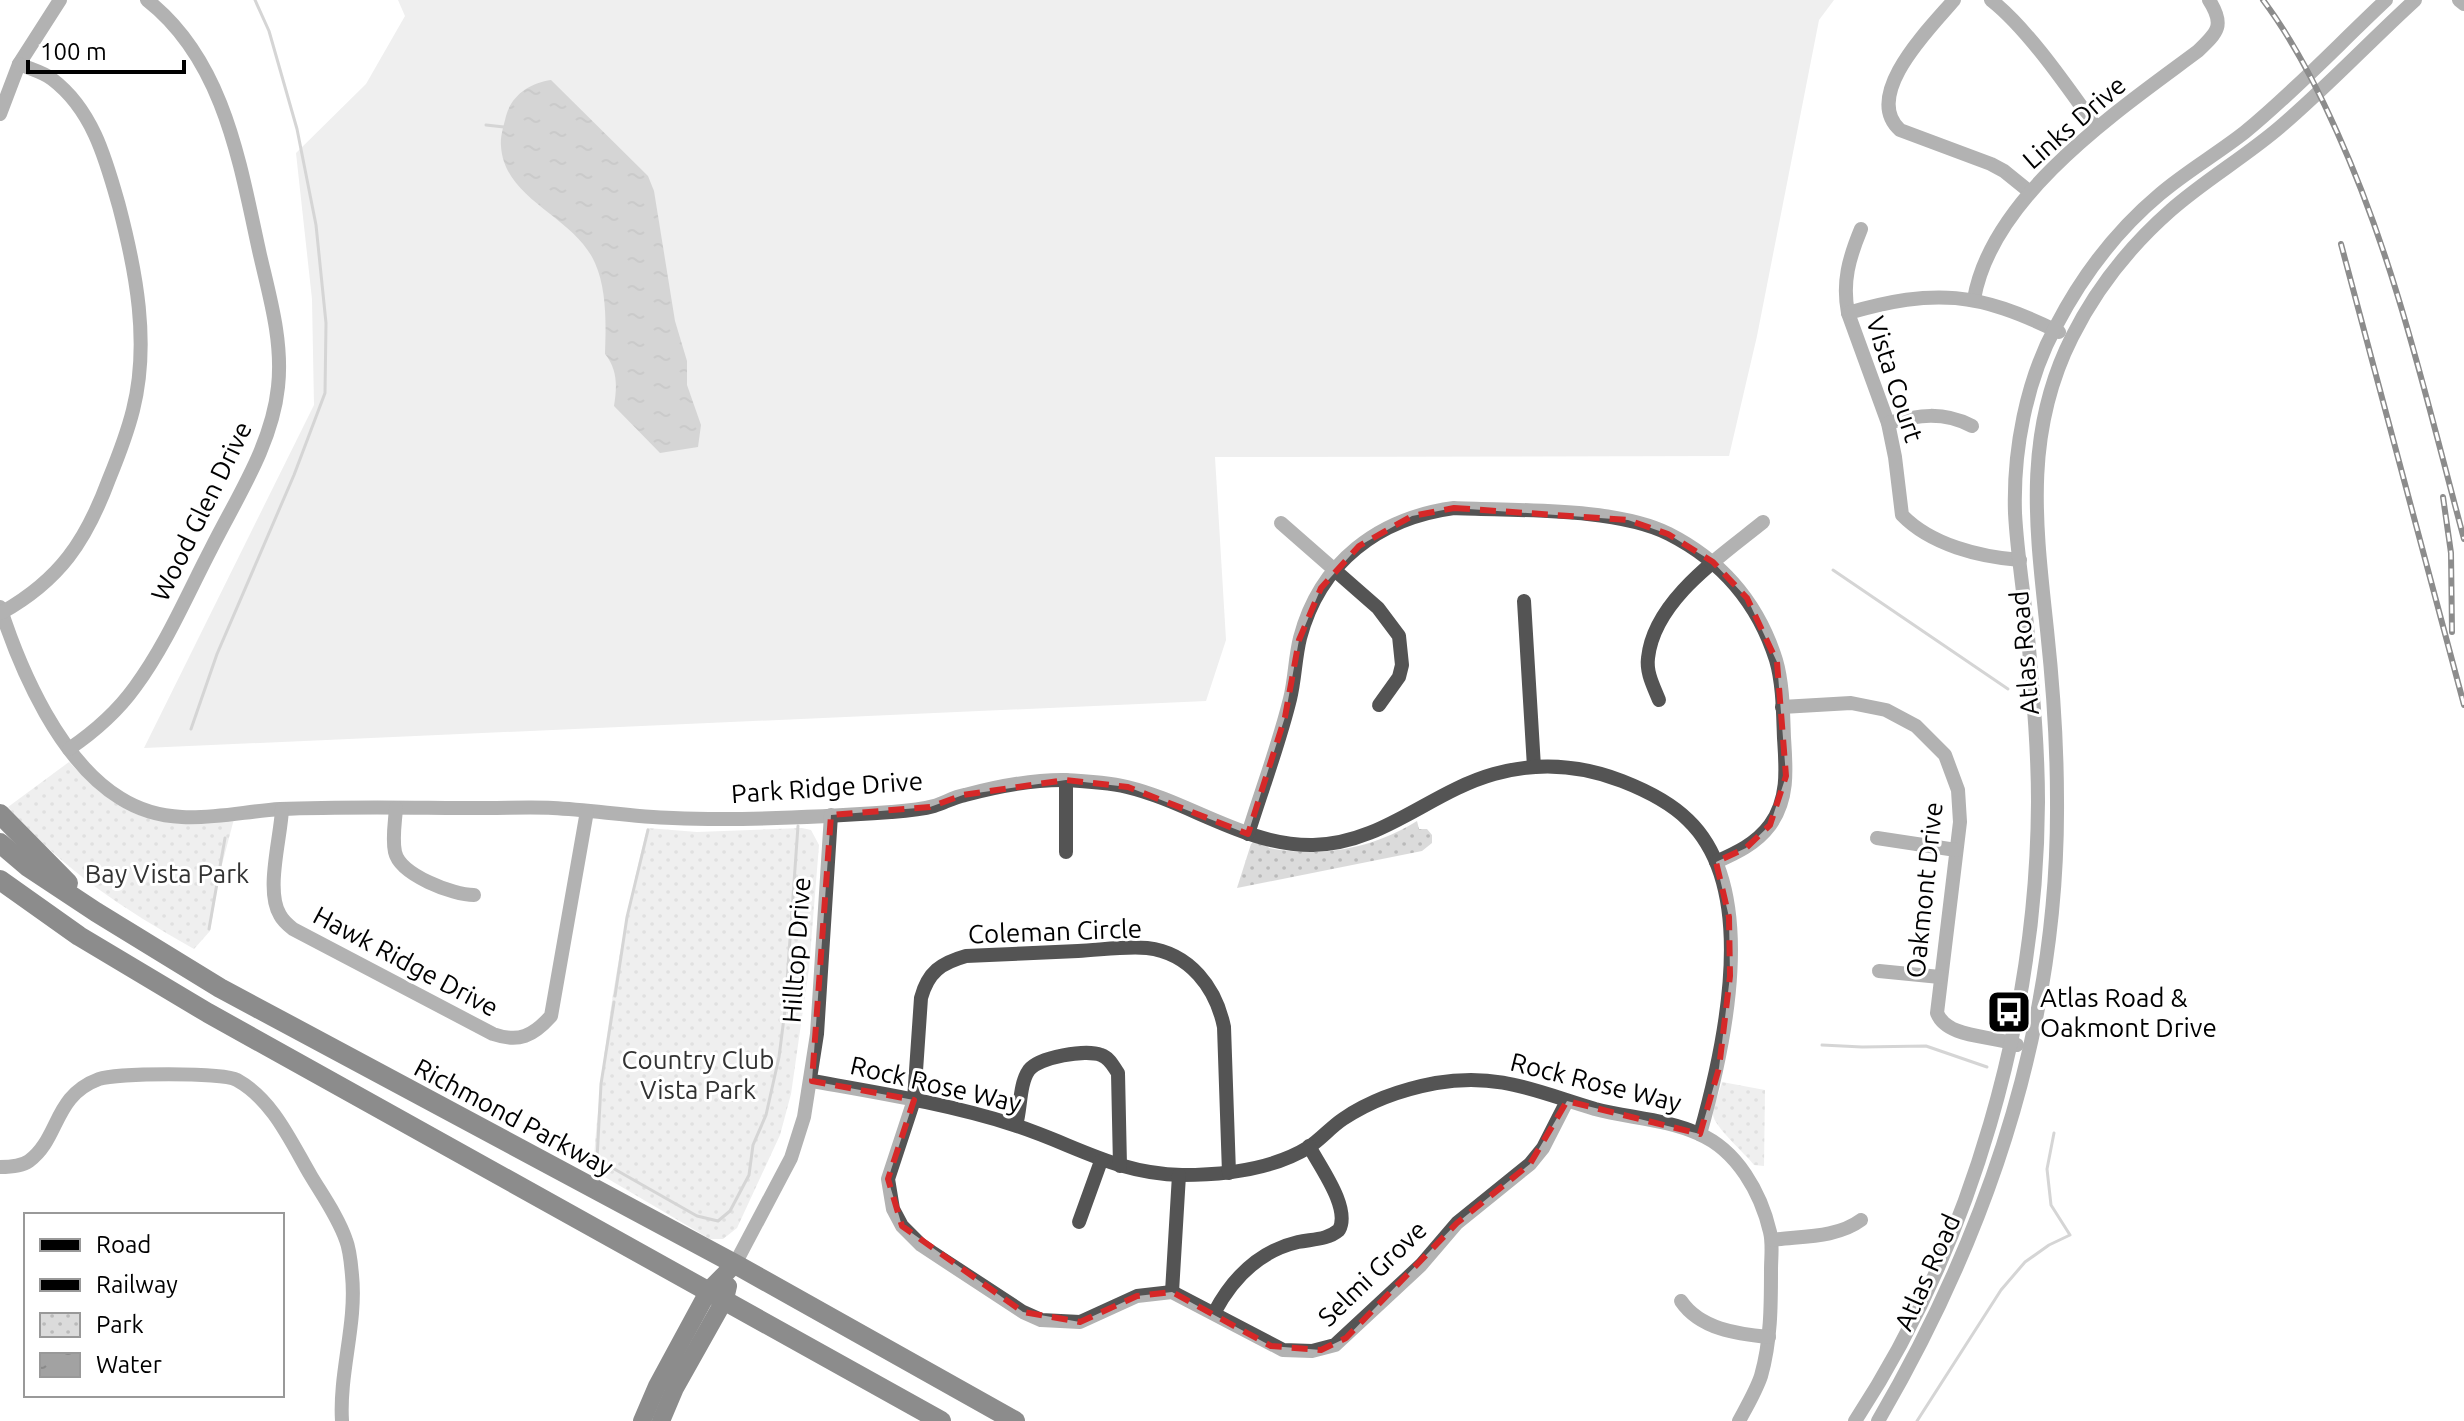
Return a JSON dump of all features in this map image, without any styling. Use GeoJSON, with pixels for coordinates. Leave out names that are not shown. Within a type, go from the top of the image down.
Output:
{"type":"FeatureCollection","features":[{"type":"Feature","properties":{"kind":"highway"},"geometry":{"type":"LineString","coordinates":[[0,814],[96,912]]}},
{"type":"Feature","properties":{"kind":"highway","name":"Richmond Parkway"},"geometry":{"type":"LineString","coordinates":[[0,843],[28,867],[96,912],[220,988],[735,1264],[1015,1421]]}},
{"type":"Feature","properties":{"kind":"highway"},"geometry":{"type":"LineString","coordinates":[[0,880],[79,936],[189,1002],[941,1421]]}},
{"type":"Feature","properties":{"kind":"main road","name":"Hilltop Drive"},"geometry":{"type":"LineString","coordinates":[[642,1421],[663,1375],[735,1264]]}},
{"type":"Feature","properties":{"kind":"main road","name":"Hilltop Drive"},"geometry":{"type":"LineString","coordinates":[[661,1421],[717,1294]]}},
{"type":"Feature","properties":{"kind":"street"},"geometry":{"type":"LineString","coordinates":[[0,114],[19,64],[60,0]]}},
{"type":"Feature","properties":{"kind":"street","name":"Wood Glen Drive"},"geometry":{"type":"LineString","coordinates":[[69,749],[95,731],[133,690],[161,648],[265,441],[278,387],[277,330],[236,150],[217,95],[198,57],[175,26],[147,0]]}},
{"type":"Feature","properties":{"kind":"street"},"geometry":{"type":"LineString","coordinates":[[1954,0],[1912,49],[1899,70],[1889,102],[1890,119],[1900,130],[2004,171],[2030,192]]}},
{"type":"Feature","properties":{"kind":"street"},"geometry":{"type":"LineString","coordinates":[[1991,0],[2067,85],[2096,127]]}},
{"type":"Feature","properties":{"kind":"street","name":"Links Drive"},"geometry":{"type":"LineString","coordinates":[[1974,299],[1988,256],[2030,192],[2096,127],[2212,38],[2219,24],[2209,0]]}},
{"type":"Feature","properties":{"kind":"street","name":"Atlas Road"},"geometry":{"type":"LineString","coordinates":[[1855,1421],[1896,1352],[1943,1254],[1980,1155],[2011,1042],[2028,944],[2038,801],[2036,731],[2015,498],[2021,434],[2036,375],[2053,330],[2097,259],[2129,222],[2161,193],[2244,133],[2386,0]]}},
{"type":"Feature","properties":{"kind":"street","name":"Atlas Road"},"geometry":{"type":"LineString","coordinates":[[1878,1421],[1913,1361],[1961,1261],[1997,1169],[2029,1051],[2047,947],[2057,801],[2051,672],[2035,498],[2045,414],[2071,338],[2112,271],[2143,236],[2173,208],[2256,148],[2296,114],[2415,0]]}},
{"type":"Feature","properties":{"kind":"street"},"geometry":{"type":"LineString","coordinates":[[2459,0],[2464,4]]}},
{"type":"Feature","properties":{"kind":"street"},"geometry":{"type":"LineString","coordinates":[[1,610],[43,586],[82,540],[95,516],[133,409],[140,336],[137,289],[129,246],[100,147],[87,118],[51,78],[19,64]]}},
{"type":"Feature","properties":{"kind":"street","name":"Vista Court"},"geometry":{"type":"LineString","coordinates":[[1861,229],[1845,279],[1848,313],[1888,423],[1902,515],[1908,521],[1970,552],[2020,560]]}},
{"type":"Feature","properties":{"kind":"street"},"geometry":{"type":"LineString","coordinates":[[1848,313],[1908,299],[1974,299],[2020,313],[2071,338]]}},
{"type":"Feature","properties":{"kind":"street"},"geometry":{"type":"LineString","coordinates":[[1888,423],[1926,415],[1945,415],[1972,426]]}},
{"type":"Feature","properties":{"kind":"street"},"geometry":{"type":"LineString","coordinates":[[1248,834],[1285,717],[1305,622],[1321,588],[1359,546],[1391,524],[1412,516],[1454,508],[1589,515],[1628,520],[1668,534],[1713,562],[1732,578],[1747,598],[1777,662],[1786,776],[1779,808],[1759,838],[1716,862]]}},
{"type":"Feature","properties":{"kind":"street"},"geometry":{"type":"LineString","coordinates":[[1659,700],[1649,675],[1648,658],[1659,622],[1681,591],[1763,522]]}},
{"type":"Feature","properties":{"kind":"street"},"geometry":{"type":"LineString","coordinates":[[1281,523],[1378,608],[1399,636],[1402,665],[1399,677],[1379,705]]}},
{"type":"Feature","properties":{"kind":"street"},"geometry":{"type":"LineString","coordinates":[[1524,601],[1534,767]]}},
{"type":"Feature","properties":{"kind":"street","name":"Park Ridge Drive"},"geometry":{"type":"LineString","coordinates":[[1,610],[26,672],[49,717],[69,749],[94,778],[120,798],[148,812],[193,818],[282,809],[396,808],[552,808],[680,819],[831,815],[930,807],[963,795],[1023,783],[1066,780],[1128,787],[1248,834],[1283,844],[1317,846],[1352,840],[1384,829],[1466,784],[1497,773],[1534,767],[1568,767],[1601,773],[1663,801],[1689,820],[1706,842],[1724,889],[1729,917],[1730,976],[1719,1068],[1700,1134]]}},
{"type":"Feature","properties":{"kind":"street","name":"Oakmont Drive"},"geometry":{"type":"LineString","coordinates":[[1782,707],[1867,705],[1902,717],[1924,733],[1945,755],[1958,790],[1960,822],[1937,1013],[1944,1024],[1958,1030],[2011,1042],[2029,1051]]}},
{"type":"Feature","properties":{"kind":"street"},"geometry":{"type":"LineString","coordinates":[[1066,780],[1066,852]]}},
{"type":"Feature","properties":{"kind":"street"},"geometry":{"type":"LineString","coordinates":[[396,808],[394,842],[395,855],[400,864],[457,895],[474,895]]}},
{"type":"Feature","properties":{"kind":"street","name":"Hawk Ridge Drive"},"geometry":{"type":"LineString","coordinates":[[282,809],[274,878],[276,908],[281,918],[293,929],[493,1034],[518,1040],[529,1036],[551,1016],[587,811]]}},
{"type":"Feature","properties":{"kind":"street","name":"Hilltop Drive"},"geometry":{"type":"LineString","coordinates":[[735,1264],[791,1158],[812,1081],[831,815]]}},
{"type":"Feature","properties":{"kind":"street"},"geometry":{"type":"LineString","coordinates":[[1877,838],[1956,850]]}},
{"type":"Feature","properties":{"kind":"street","name":"Coleman Circle"},"geometry":{"type":"LineString","coordinates":[[914,1100],[921,998],[925,981],[934,970],[948,961],[966,956],[1147,948],[1165,953],[1197,972],[1220,1008],[1224,1027],[1229,1173]]}},
{"type":"Feature","properties":{"kind":"street"},"geometry":{"type":"LineString","coordinates":[[1879,971],[1940,977]]}},
{"type":"Feature","properties":{"kind":"street"},"geometry":{"type":"LineString","coordinates":[[1016,1125],[1025,1077],[1030,1068],[1044,1058],[1100,1054],[1110,1061],[1118,1073],[1120,1166]]}},
{"type":"Feature","properties":{"kind":"street"},"geometry":{"type":"LineString","coordinates":[[0,1167],[29,1162],[46,1141],[67,1099],[98,1079],[216,1075],[233,1078],[250,1088],[272,1111],[338,1220],[347,1243],[353,1278],[342,1421]]}},
{"type":"Feature","properties":{"kind":"street","name":"Rock Rose Way"},"geometry":{"type":"LineString","coordinates":[[812,1081],[914,1100],[1016,1125],[1101,1161],[1136,1170],[1179,1175],[1229,1173],[1282,1160],[1309,1146],[1344,1119],[1374,1102],[1404,1090],[1438,1083],[1497,1080],[1523,1085],[1567,1101],[1700,1134],[1720,1146],[1741,1166],[1763,1212],[1772,1240],[1769,1337],[1760,1379],[1739,1421]]}},
{"type":"Feature","properties":{"kind":"street"},"geometry":{"type":"LineString","coordinates":[[914,1100],[888,1179],[897,1218],[921,1245],[1023,1312],[1041,1320],[1080,1322],[1137,1296],[1172,1292],[1179,1175]]}},
{"type":"Feature","properties":{"kind":"street","name":"Selmi Grove"},"geometry":{"type":"LineString","coordinates":[[1172,1292],[1283,1350],[1312,1351],[1335,1345],[1421,1265],[1457,1223],[1530,1164],[1543,1148],[1567,1101]]}},
{"type":"Feature","properties":{"kind":"street"},"geometry":{"type":"LineString","coordinates":[[1214,1313],[1234,1281],[1262,1257],[1297,1242],[1324,1239],[1339,1230],[1343,1213],[1340,1203],[1309,1146]]}},
{"type":"Feature","properties":{"kind":"street"},"geometry":{"type":"LineString","coordinates":[[1079,1222],[1101,1161]]}},
{"type":"Feature","properties":{"kind":"street"},"geometry":{"type":"LineString","coordinates":[[1772,1240],[1838,1232],[1861,1220]]}},
{"type":"Feature","properties":{"kind":"street"},"geometry":{"type":"LineString","coordinates":[[1681,1301],[1688,1311],[1714,1326],[1769,1337]]}},
{"type":"Feature","properties":{"kind":"highlighted area"},"geometry":{"type":"Polygon","coordinates":[[[1454,508],[1628,520],[1668,534],[1713,562],[1747,598],[1777,662],[1786,776],[1770,825],[1746,848],[1716,862],[1729,917],[1730,976],[1719,1068],[1700,1134],[1567,1101],[1530,1164],[1457,1223],[1346,1338],[1321,1350],[1271,1346],[1172,1292],[1137,1296],[1080,1322],[1023,1312],[902,1226],[888,1179],[914,1100],[812,1081],[831,815],[930,807],[963,795],[1066,780],[1128,787],[1248,834],[1285,717],[1299,640],[1321,588],[1359,546],[1412,516],[1454,508]]]}},
{"type":"Feature","properties":{"kind":"green space"},"geometry":{"type":"Polygon","coordinates":[[[398,0],[1834,0],[1819,20],[1757,336],[1729,456],[1215,457],[1226,640],[1206,701],[144,748],[314,405],[312,299],[296,153],[366,84],[405,16],[398,0]]]}},
{"type":"Feature","properties":{"kind":"green space","name":"Bay Vista Park"},"geometry":{"type":"Polygon","coordinates":[[[69,762],[110,799],[139,815],[171,819],[234,819],[220,872],[210,931],[194,949],[142,918],[72,869],[8,807],[69,762]]]}},
{"type":"Feature","properties":{"kind":"green space"},"geometry":{"type":"Polygon","coordinates":[[[1417,821],[1419,829],[1427,829],[1432,835],[1432,843],[1422,851],[1237,888],[1251,844],[1259,837],[1269,848],[1327,851],[1346,849],[1382,838],[1417,821]]]}},
{"type":"Feature","properties":{"kind":"green space","name":"Country Club Vista Park"},"geometry":{"type":"Polygon","coordinates":[[[647,828],[697,832],[802,828],[811,830],[819,845],[809,968],[791,1094],[780,1135],[737,1228],[723,1239],[710,1239],[593,1170],[612,998],[647,828]]]}},
{"type":"Feature","properties":{"kind":"green space"},"geometry":{"type":"Polygon","coordinates":[[[1722,1082],[1765,1090],[1764,1166],[1754,1165],[1714,1119],[1713,1110],[1722,1082]]]}},
{"type":"Feature","properties":{"kind":"water"},"geometry":{"type":"Polygon","coordinates":[[[551,80],[648,176],[654,191],[675,321],[687,361],[687,385],[701,425],[698,447],[660,453],[614,406],[616,379],[605,354],[604,296],[595,263],[572,232],[527,194],[505,165],[501,138],[509,108],[523,91],[551,80]]]}},
{"type":"Feature","properties":{"kind":"waterway"},"geometry":{"type":"LineString","coordinates":[[191,729],[217,654],[294,475],[325,393],[326,323],[316,225],[297,129],[269,31],[255,0]]}},
{"type":"Feature","properties":{"kind":"waterway"},"geometry":{"type":"LineString","coordinates":[[486,125],[504,127]]}},
{"type":"Feature","properties":{"kind":"waterway"},"geometry":{"type":"LineString","coordinates":[[1833,570],[2008,689]]}},
{"type":"Feature","properties":{"kind":"waterway"},"geometry":{"type":"LineString","coordinates":[[595,1158],[697,1216],[718,1221],[730,1211],[749,1175],[753,1145],[766,1115],[779,1057],[798,826]]}},
{"type":"Feature","properties":{"kind":"waterway"},"geometry":{"type":"LineString","coordinates":[[615,996],[627,917],[648,830]]}},
{"type":"Feature","properties":{"kind":"waterway"},"geometry":{"type":"LineString","coordinates":[[209,929],[225,838]]}},
{"type":"Feature","properties":{"kind":"waterway"},"geometry":{"type":"LineString","coordinates":[[597,1159],[601,1084],[614,1002]]}},
{"type":"Feature","properties":{"kind":"waterway"},"geometry":{"type":"LineString","coordinates":[[1822,1045],[1926,1046],[1987,1067]]}},
{"type":"Feature","properties":{"kind":"waterway"},"geometry":{"type":"LineString","coordinates":[[1917,1421],[2001,1290],[2025,1262],[2070,1235],[2051,1205],[2047,1169],[2054,1133]]}},
{"type":"Feature","properties":{"kind":"railway"},"geometry":{"type":"LineString","coordinates":[[2263,0],[2294,47],[2321,98],[2377,231],[2409,333],[2464,539]]}},
{"type":"Feature","properties":{"kind":"railway"},"geometry":{"type":"LineString","coordinates":[[2341,244],[2464,705]]}},
{"type":"Feature","properties":{"kind":"railway"},"geometry":{"type":"LineString","coordinates":[[2443,497],[2451,553],[2452,632]]}},
{"type":"Feature","properties":{"kind":"place","name":"Atlas Road & Oakmont Drive"},"geometry":{"type":"Point","coordinates":[2009,1012]}}]}
